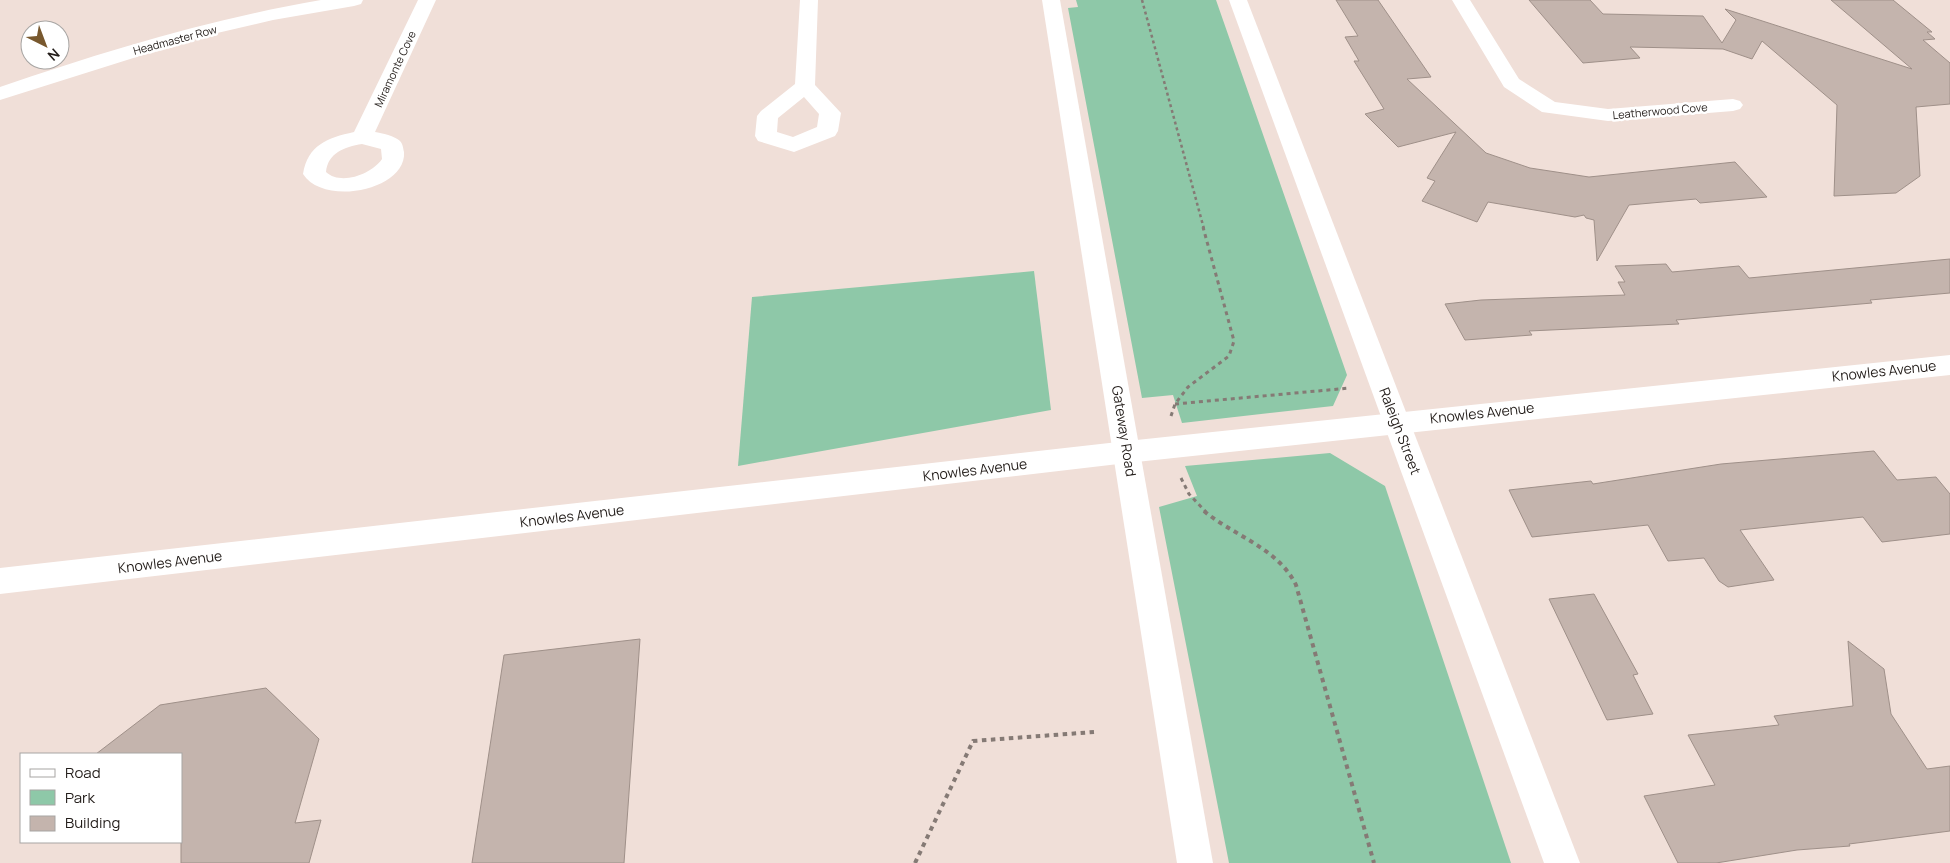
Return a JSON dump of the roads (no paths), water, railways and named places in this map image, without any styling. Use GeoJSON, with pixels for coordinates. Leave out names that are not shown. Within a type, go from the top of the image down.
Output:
{"type":"FeatureCollection","features":[{"type":"Feature","properties":{"kind":"street","name":"Headmaster Row"},"geometry":{"type":"LineString","coordinates":[[0,94],[78,67],[194,33],[284,12],[354,0]]}},
{"type":"Feature","properties":{"kind":"street","name":"Miramonte Cove"},"geometry":{"type":"LineString","coordinates":[[362,138],[427,0]]}},
{"type":"Feature","properties":{"kind":"street"},"geometry":{"type":"LineString","coordinates":[[804,86],[809,0]]}},
{"type":"Feature","properties":{"kind":"street","name":"Gateway Road"},"geometry":{"type":"LineString","coordinates":[[1051,0],[1195,863]]}},
{"type":"Feature","properties":{"kind":"street","name":"Raleigh Street"},"geometry":{"type":"LineString","coordinates":[[1238,0],[1562,863]]}},
{"type":"Feature","properties":{"kind":"street","name":"Leatherwood Cove"},"geometry":{"type":"LineString","coordinates":[[1461,0],[1512,83],[1549,108],[1608,116],[1733,105]]}},
{"type":"Feature","properties":{"kind":"street","name":"Knowles Avenue"},"geometry":{"type":"LineString","coordinates":[[0,581],[1397,422],[1950,365]]}}]}
